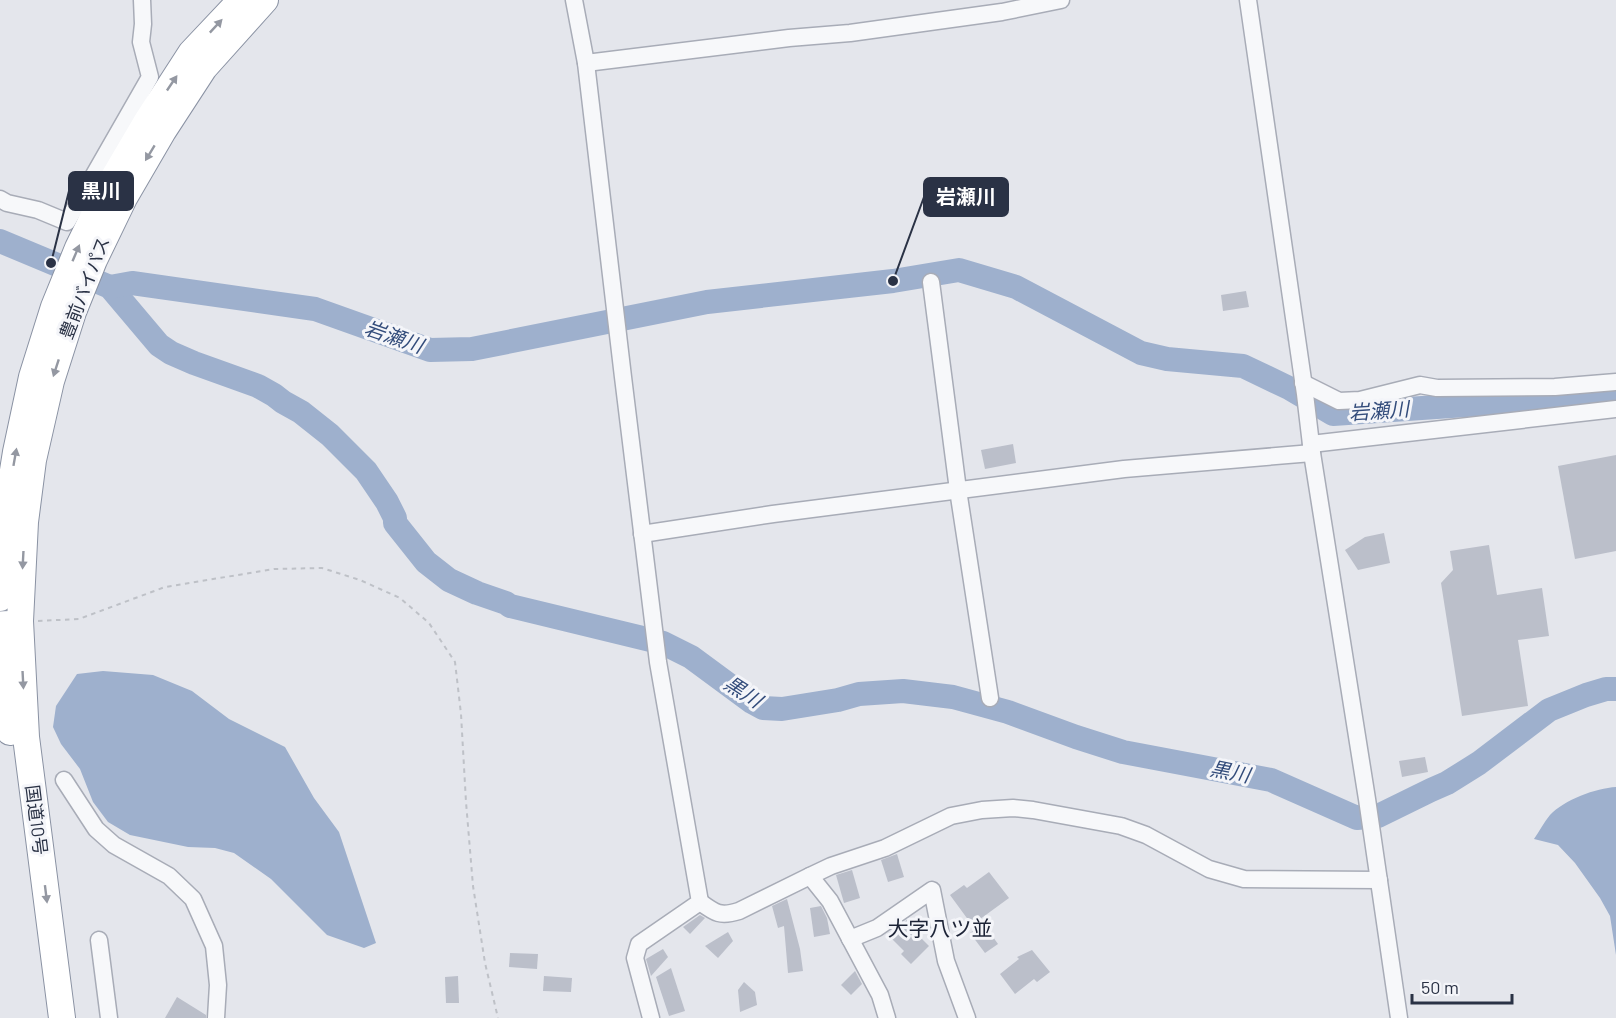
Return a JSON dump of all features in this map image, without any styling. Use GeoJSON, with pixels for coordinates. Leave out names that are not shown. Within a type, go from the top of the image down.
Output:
{"type":"FeatureCollection","features":[{"type":"Feature","properties":{"kind":"highway","name":"豊前バイパス"},"geometry":{"type":"LineString","coordinates":[[10,622],[33,460],[78,248],[106,189],[147,121],[198,60],[241,0]]}},
{"type":"Feature","properties":{"kind":"highway","name":"豊前バイパス"},"geometry":{"type":"LineString","coordinates":[[198,60],[265,0]]}},
{"type":"Feature","properties":{"kind":"highway","name":"豊前バイパス"},"geometry":{"type":"LineString","coordinates":[[0,598],[5,520],[16,452],[32,377],[64,310]]}},
{"type":"Feature","properties":{"kind":"highway","name":"国道10号"},"geometry":{"type":"LineString","coordinates":[[10,622],[62,1018]]}},
{"type":"Feature","properties":{"kind":"highway","name":"国道10号"},"geometry":{"type":"LineString","coordinates":[[0,637],[5,733],[44,1018]]}},
{"type":"Feature","properties":{"kind":"street"},"geometry":{"type":"LineString","coordinates":[[0,199],[68,222],[150,77],[141,42],[142,0]]}},
{"type":"Feature","properties":{"kind":"street"},"geometry":{"type":"LineString","coordinates":[[574,0],[586,63],[658,662],[700,902],[714,912],[726,915],[739,911],[831,866],[885,848],[951,816],[982,810],[1014,808],[1121,826],[1146,836],[1209,869],[1244,879],[1379,880]]}},
{"type":"Feature","properties":{"kind":"street"},"geometry":{"type":"LineString","coordinates":[[586,63],[789,38],[861,32],[1002,12],[1061,0]]}},
{"type":"Feature","properties":{"kind":"street"},"geometry":{"type":"LineString","coordinates":[[1248,0],[1312,448],[1399,1018]]}},
{"type":"Feature","properties":{"kind":"street"},"geometry":{"type":"LineString","coordinates":[[931,282],[958,490],[990,698]]}},
{"type":"Feature","properties":{"kind":"street"},"geometry":{"type":"LineString","coordinates":[[1304,388],[1339,401],[1360,400],[1420,385],[1437,388],[1555,387],[1616,382]]}},
{"type":"Feature","properties":{"kind":"street"},"geometry":{"type":"LineString","coordinates":[[642,534],[958,490],[1616,409]]}},
{"type":"Feature","properties":{"kind":"street"},"geometry":{"type":"LineString","coordinates":[[64,780],[96,829],[114,845],[169,876],[193,898],[214,946],[218,985],[216,1018]]}},
{"type":"Feature","properties":{"kind":"street"},"geometry":{"type":"LineString","coordinates":[[810,876],[830,901],[880,994],[886,1018]]}},
{"type":"Feature","properties":{"kind":"street"},"geometry":{"type":"LineString","coordinates":[[850,939],[876,928],[932,890],[946,961],[967,1018]]}},
{"type":"Feature","properties":{"kind":"street"},"geometry":{"type":"LineString","coordinates":[[651,1018],[635,958],[639,944],[700,902]]}},
{"type":"Feature","properties":{"kind":"street"},"geometry":{"type":"LineString","coordinates":[[99,940],[109,1018]]}},
{"type":"Feature","properties":{"kind":"path"},"geometry":{"type":"LineString","coordinates":[[10,622],[79,619],[165,587],[274,568],[322,568],[360,580],[400,598],[429,623],[454,662],[461,714],[473,886],[485,963],[498,1018]]}},
{"type":"Feature","properties":{"kind":"water"},"geometry":{"type":"Polygon","coordinates":[[[103,671],[153,675],[192,691],[229,719],[285,747],[314,798],[339,832],[376,943],[364,948],[327,935],[271,879],[234,853],[215,848],[188,847],[130,835],[108,822],[93,802],[80,769],[61,744],[53,727],[56,706],[77,674],[103,671]]]}},
{"type":"Feature","properties":{"kind":"water"},"geometry":{"type":"Polygon","coordinates":[[[1616,787],[1616,955],[1610,916],[1600,898],[1575,863],[1558,845],[1534,839],[1550,815],[1563,804],[1590,792],[1616,787]]]}},
{"type":"Feature","properties":{"kind":"building"},"geometry":{"type":"Polygon","coordinates":[[[1246,291],[1249,307],[1223,311],[1221,295],[1246,291]]]}},
{"type":"Feature","properties":{"kind":"building"},"geometry":{"type":"Polygon","coordinates":[[[1013,444],[1016,463],[985,469],[981,450],[1013,444]]]}},
{"type":"Feature","properties":{"kind":"building"},"geometry":{"type":"Polygon","coordinates":[[[1616,455],[1616,551],[1575,559],[1558,466],[1616,455]]]}},
{"type":"Feature","properties":{"kind":"building"},"geometry":{"type":"Polygon","coordinates":[[[1384,533],[1390,563],[1358,570],[1345,550],[1365,537],[1384,533]]]}},
{"type":"Feature","properties":{"kind":"building"},"geometry":{"type":"Polygon","coordinates":[[[1489,545],[1497,595],[1542,588],[1549,636],[1518,640],[1528,706],[1462,716],[1441,583],[1453,570],[1450,551],[1489,545]]]}},
{"type":"Feature","properties":{"kind":"building"},"geometry":{"type":"Polygon","coordinates":[[[1425,757],[1428,772],[1402,777],[1399,761],[1425,757]]]}},
{"type":"Feature","properties":{"kind":"building"},"geometry":{"type":"Polygon","coordinates":[[[897,854],[904,877],[888,882],[881,860],[897,854]]]}},
{"type":"Feature","properties":{"kind":"building"},"geometry":{"type":"Polygon","coordinates":[[[852,870],[860,898],[844,903],[836,875],[852,870]]]}},
{"type":"Feature","properties":{"kind":"building"},"geometry":{"type":"Polygon","coordinates":[[[989,872],[1009,898],[972,925],[950,895],[964,885],[967,888],[989,872]]]}},
{"type":"Feature","properties":{"kind":"building"},"geometry":{"type":"Polygon","coordinates":[[[787,899],[800,949],[803,971],[788,973],[784,926],[778,928],[772,906],[787,899]]]}},
{"type":"Feature","properties":{"kind":"building"},"geometry":{"type":"Polygon","coordinates":[[[821,906],[827,918],[830,934],[814,937],[810,908],[821,906]]]}},
{"type":"Feature","properties":{"kind":"building"},"geometry":{"type":"Polygon","coordinates":[[[700,915],[705,918],[690,934],[683,927],[700,915]]]}},
{"type":"Feature","properties":{"kind":"building"},"geometry":{"type":"Polygon","coordinates":[[[907,920],[913,927],[912,929],[929,946],[911,964],[901,954],[904,951],[887,934],[907,920]]]}},
{"type":"Feature","properties":{"kind":"building"},"geometry":{"type":"Polygon","coordinates":[[[983,923],[998,944],[985,953],[970,933],[983,923]]]}},
{"type":"Feature","properties":{"kind":"building"},"geometry":{"type":"Polygon","coordinates":[[[728,932],[733,941],[718,958],[705,946],[728,932]]]}},
{"type":"Feature","properties":{"kind":"building"},"geometry":{"type":"Polygon","coordinates":[[[663,949],[668,957],[651,976],[646,959],[663,949]]]}},
{"type":"Feature","properties":{"kind":"building"},"geometry":{"type":"Polygon","coordinates":[[[1032,950],[1050,972],[1037,982],[1034,979],[1015,994],[1000,974],[1019,959],[1017,957],[1032,950]]]}},
{"type":"Feature","properties":{"kind":"building"},"geometry":{"type":"Polygon","coordinates":[[[510,953],[538,954],[537,969],[509,967],[510,953]]]}},
{"type":"Feature","properties":{"kind":"building"},"geometry":{"type":"Polygon","coordinates":[[[671,968],[685,1011],[669,1016],[656,977],[671,968]]]}},
{"type":"Feature","properties":{"kind":"building"},"geometry":{"type":"Polygon","coordinates":[[[855,971],[862,984],[851,995],[841,985],[855,971]]]}},
{"type":"Feature","properties":{"kind":"building"},"geometry":{"type":"Polygon","coordinates":[[[458,976],[459,1003],[446,1003],[445,977],[458,976]]]}},
{"type":"Feature","properties":{"kind":"building"},"geometry":{"type":"Polygon","coordinates":[[[544,976],[572,978],[571,992],[543,991],[544,976]]]}},
{"type":"Feature","properties":{"kind":"building"},"geometry":{"type":"Polygon","coordinates":[[[744,982],[755,992],[757,1005],[740,1012],[738,990],[744,982]]]}},
{"type":"Feature","properties":{"kind":"building"},"geometry":{"type":"Polygon","coordinates":[[[177,997],[206,1015],[206,1018],[165,1018],[177,997]]]}},
{"type":"Feature","properties":{"kind":"waterway","name":"黒川"},"geometry":{"type":"LineString","coordinates":[[0,241],[110,287],[159,345],[171,353],[258,386],[301,412],[330,435],[366,471],[387,502],[395,523],[426,562],[449,580],[510,606],[663,643],[691,657],[763,708],[782,709],[838,700],[859,694],[903,691],[953,697],[1008,712],[1123,752],[1271,780],[1357,818],[1378,816],[1447,783],[1479,763],[1549,710],[1586,695],[1606,689],[1616,689]]}},
{"type":"Feature","properties":{"kind":"waterway","name":"岩瀬川"},"geometry":{"type":"LineString","coordinates":[[110,287],[132,283],[315,309],[430,350],[472,349],[707,302],[893,281],[959,270],[1016,287],[1141,353],[1167,359],[1243,366],[1289,388],[1333,414],[1616,395]]}},
{"type":"Feature","properties":{"kind":"place","name":"黒川"},"geometry":{"type":"Point","coordinates":[51,263]}},
{"type":"Feature","properties":{"kind":"place","name":"岩瀬川"},"geometry":{"type":"Point","coordinates":[893,281]}},
{"type":"Feature","properties":{"kind":"district","name":"大字八ツ並"},"geometry":{"type":"Point","coordinates":[940,929]}}]}
